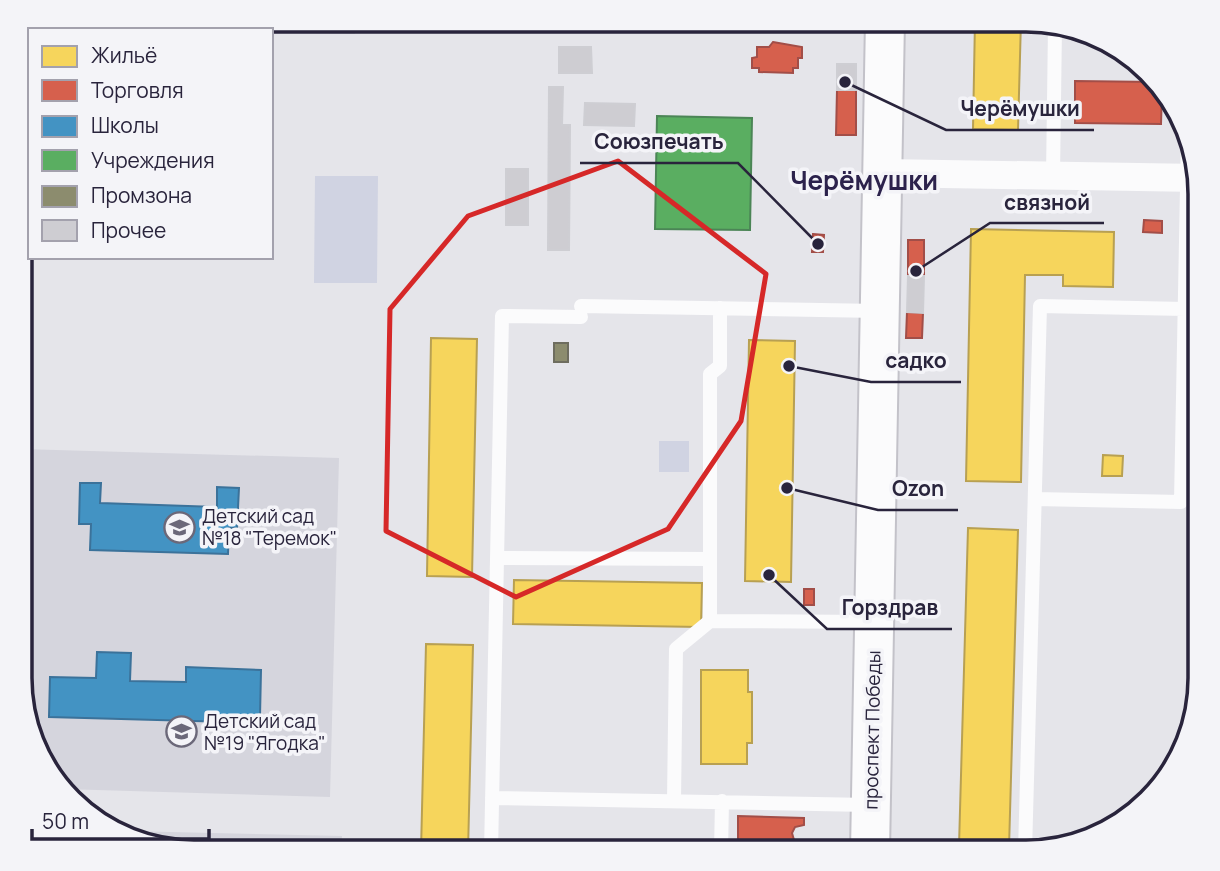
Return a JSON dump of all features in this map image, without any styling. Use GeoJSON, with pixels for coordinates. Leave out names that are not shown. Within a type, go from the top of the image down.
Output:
{"type":"FeatureCollection","features":[{"type":"Feature","properties":{"kind":"main road","name":"проспект Победы"},"geometry":{"type":"LineString","coordinates":[[870,840],[885,32]]}},
{"type":"Feature","properties":{"kind":"street"},"geometry":{"type":"LineString","coordinates":[[883,173],[1188,178]]}},
{"type":"Feature","properties":{"kind":"lane"},"geometry":{"type":"LineString","coordinates":[[1053,176],[1055,35]]}},
{"type":"Feature","properties":{"kind":"lane"},"geometry":{"type":"LineString","coordinates":[[1035,499],[1181,502],[1188,260]]}},
{"type":"Feature","properties":{"kind":"lane"},"geometry":{"type":"LineString","coordinates":[[1025,840],[1040,306],[1185,309]]}},
{"type":"Feature","properties":{"kind":"lane"},"geometry":{"type":"LineString","coordinates":[[491,839],[502,316],[720,308],[880,311]]}},
{"type":"Feature","properties":{"kind":"lane"},"geometry":{"type":"LineString","coordinates":[[710,621],[710,374],[720,366],[720,308]]}},
{"type":"Feature","properties":{"kind":"lane"},"geometry":{"type":"LineString","coordinates":[[497,558],[710,559]]}},
{"type":"Feature","properties":{"kind":"lane"},"geometry":{"type":"LineString","coordinates":[[674,800],[676,649],[710,621],[874,622]]}},
{"type":"Feature","properties":{"kind":"lane"},"geometry":{"type":"LineString","coordinates":[[492,798],[871,805]]}},
{"type":"Feature","properties":{"kind":"lane"},"geometry":{"type":"LineString","coordinates":[[721,840],[722,801]]}},
{"type":"Feature","properties":{"kind":"highlighted area"},"geometry":{"type":"Polygon","coordinates":[[[618,161],[766,274],[741,421],[668,529],[516,597],[386,531],[390,309],[468,216],[618,161]]]}},
{"type":"Feature","properties":{"kind":"shaded area"},"geometry":{"type":"Polygon","coordinates":[[[273,32],[355,32],[273,33],[273,32]]]}},
{"type":"Feature","properties":{"kind":"shaded area"},"geometry":{"type":"Polygon","coordinates":[[[315,176],[378,176],[377,283],[314,283],[315,176]]]}},
{"type":"Feature","properties":{"kind":"shaded area"},"geometry":{"type":"Polygon","coordinates":[[[659,441],[689,441],[689,472],[659,472],[659,441]]]}},
{"type":"Feature","properties":{"kind":"shaded area"},"geometry":{"type":"Polygon","coordinates":[[[32,449],[339,458],[330,797],[77,789],[72,784],[53,759],[44,740],[37,720],[32,688],[32,449]]]}},
{"type":"Feature","properties":{"kind":"shaded area"},"geometry":{"type":"Polygon","coordinates":[[[144,831],[342,836],[342,839],[183,839],[144,831]]]}},
{"type":"Feature","properties":{"kind":"building: Жильё"},"geometry":{"type":"Polygon","coordinates":[[[975,32],[1021,32],[1018,130],[973,129],[975,32]]]}},
{"type":"Feature","properties":{"kind":"building: Жильё"},"geometry":{"type":"Polygon","coordinates":[[[971,229],[1114,232],[1113,287],[1063,286],[1063,275],[1025,275],[1021,482],[966,481],[971,229]]]}},
{"type":"Feature","properties":{"kind":"building: Жильё"},"geometry":{"type":"Polygon","coordinates":[[[431,338],[477,339],[472,577],[427,576],[431,338]]]}},
{"type":"Feature","properties":{"kind":"building: Жильё"},"geometry":{"type":"Polygon","coordinates":[[[749,340],[795,341],[791,582],[745,581],[749,340]]]}},
{"type":"Feature","properties":{"kind":"building: Жильё"},"geometry":{"type":"Polygon","coordinates":[[[1103,455],[1123,456],[1122,476],[1102,476],[1103,455]]]}},
{"type":"Feature","properties":{"kind":"building: Жильё"},"geometry":{"type":"Polygon","coordinates":[[[968,528],[1018,530],[1009,840],[959,840],[968,528]]]}},
{"type":"Feature","properties":{"kind":"building: Жильё"},"geometry":{"type":"Polygon","coordinates":[[[514,580],[702,583],[701,627],[513,624],[514,580]]]}},
{"type":"Feature","properties":{"kind":"building: Жильё"},"geometry":{"type":"Polygon","coordinates":[[[426,644],[473,645],[468,839],[421,839],[426,644]]]}},
{"type":"Feature","properties":{"kind":"building: Жильё"},"geometry":{"type":"Polygon","coordinates":[[[701,670],[748,670],[748,692],[752,692],[752,743],[747,743],[747,764],[701,764],[701,670]]]}},
{"type":"Feature","properties":{"kind":"building: Торговля"},"geometry":{"type":"Polygon","coordinates":[[[773,42],[802,47],[802,58],[798,58],[798,68],[793,68],[793,73],[759,72],[759,68],[752,68],[752,58],[757,57],[757,47],[769,47],[773,42]]]}},
{"type":"Feature","properties":{"kind":"building: Торговля"},"geometry":{"type":"Polygon","coordinates":[[[1075,81],[1143,82],[1162,104],[1161,124],[1075,123],[1075,81]]]}},
{"type":"Feature","properties":{"kind":"building: Торговля"},"geometry":{"type":"Polygon","coordinates":[[[837,90],[856,90],[856,135],[836,135],[837,90]]]}},
{"type":"Feature","properties":{"kind":"building: Торговля"},"geometry":{"type":"Polygon","coordinates":[[[1144,220],[1162,221],[1162,233],[1143,232],[1144,220]]]}},
{"type":"Feature","properties":{"kind":"building: Торговля"},"geometry":{"type":"Polygon","coordinates":[[[813,234],[824,235],[823,252],[812,252],[813,234]]]}},
{"type":"Feature","properties":{"kind":"building: Торговля"},"geometry":{"type":"Polygon","coordinates":[[[908,240],[924,240],[924,276],[908,276],[908,240]]]}},
{"type":"Feature","properties":{"kind":"building: Торговля"},"geometry":{"type":"Polygon","coordinates":[[[907,312],[923,313],[922,338],[906,338],[907,312]]]}},
{"type":"Feature","properties":{"kind":"building: Торговля"},"geometry":{"type":"Polygon","coordinates":[[[804,589],[814,589],[814,605],[804,605],[804,589]]]}},
{"type":"Feature","properties":{"kind":"building: Торговля"},"geometry":{"type":"Polygon","coordinates":[[[738,816],[804,818],[804,825],[795,827],[792,833],[794,840],[738,840],[738,816]]]}},
{"type":"Feature","properties":{"kind":"building: Школы"},"geometry":{"type":"Polygon","coordinates":[[[80,483],[101,483],[100,503],[217,507],[217,487],[239,488],[237,528],[229,528],[228,554],[90,550],[91,524],[79,524],[80,483]]]}},
{"type":"Feature","properties":{"kind":"building: Школы"},"geometry":{"type":"Polygon","coordinates":[[[97,652],[131,653],[130,681],[186,682],[186,667],[261,670],[260,717],[229,716],[229,722],[49,717],[50,677],[96,678],[97,652]]]}},
{"type":"Feature","properties":{"kind":"building: Учреждения"},"geometry":{"type":"Polygon","coordinates":[[[657,116],[752,118],[750,230],[655,229],[657,116]]]}},
{"type":"Feature","properties":{"kind":"building: Промзона"},"geometry":{"type":"Polygon","coordinates":[[[554,343],[568,343],[568,362],[554,362],[554,343]]]}},
{"type":"Feature","properties":{"kind":"building: Прочее"},"geometry":{"type":"Polygon","coordinates":[[[559,47],[591,47],[592,73],[559,73],[559,47]]]}},
{"type":"Feature","properties":{"kind":"building: Прочее"},"geometry":{"type":"Polygon","coordinates":[[[837,64],[856,64],[856,90],[837,90],[837,64]]]}},
{"type":"Feature","properties":{"kind":"building: Прочее"},"geometry":{"type":"Polygon","coordinates":[[[549,87],[563,87],[562,125],[570,125],[569,250],[548,250],[549,87]]]}},
{"type":"Feature","properties":{"kind":"building: Прочее"},"geometry":{"type":"Polygon","coordinates":[[[585,103],[635,104],[634,126],[584,125],[585,103]]]}},
{"type":"Feature","properties":{"kind":"building: Прочее"},"geometry":{"type":"Polygon","coordinates":[[[506,169],[528,169],[528,225],[506,225],[506,169]]]}},
{"type":"Feature","properties":{"kind":"building: Прочее"},"geometry":{"type":"Polygon","coordinates":[[[908,276],[924,276],[923,313],[907,312],[908,276]]]}},
{"type":"Feature","properties":{"kind":"place","name":"Черёмушки"},"geometry":{"type":"Point","coordinates":[845,82]}},
{"type":"Feature","properties":{"kind":"place","name":"Союзпечать"},"geometry":{"type":"Point","coordinates":[818,244]}},
{"type":"Feature","properties":{"kind":"place","name":"связной"},"geometry":{"type":"Point","coordinates":[916,271]}},
{"type":"Feature","properties":{"kind":"place","name":"садко"},"geometry":{"type":"Point","coordinates":[789,366]}},
{"type":"Feature","properties":{"kind":"place","name":"Ozon"},"geometry":{"type":"Point","coordinates":[787,488]}},
{"type":"Feature","properties":{"kind":"place","name":"Детский сад №18 \"Теремок\""},"geometry":{"type":"Point","coordinates":[179,527]}},
{"type":"Feature","properties":{"kind":"place","name":"Горздрав"},"geometry":{"type":"Point","coordinates":[769,575]}},
{"type":"Feature","properties":{"kind":"place","name":"Детский сад №19 \"Ягодка\""},"geometry":{"type":"Point","coordinates":[181,732]}},
{"type":"Feature","properties":{"kind":"district","name":"Черёмушки"},"geometry":{"type":"Point","coordinates":[864,181]}}]}
